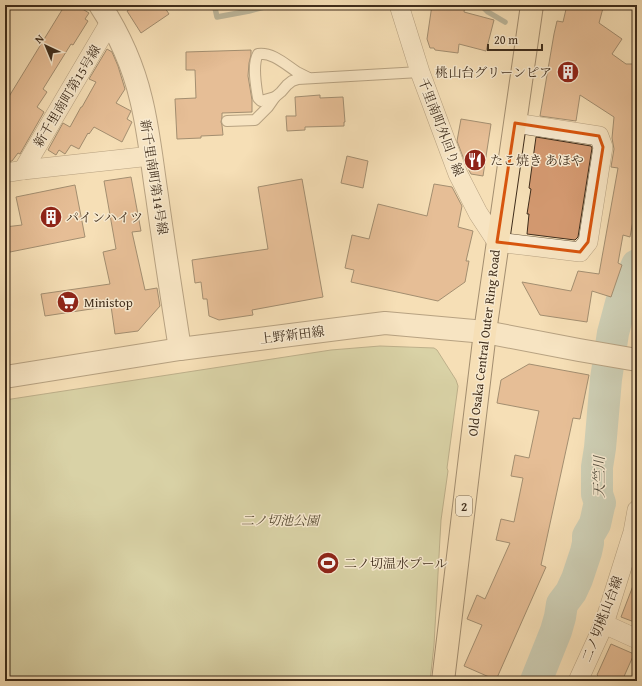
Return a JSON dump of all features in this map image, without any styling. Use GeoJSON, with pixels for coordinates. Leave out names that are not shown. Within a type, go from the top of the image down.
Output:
{"type":"FeatureCollection","features":[{"type":"Feature","properties":{"kind":"main road","name":"Old Osaka Central Outer Ring Road"},"geometry":{"type":"LineString","coordinates":[[443,681],[485,332],[532,5]]}},
{"type":"Feature","properties":{"kind":"street","name":"千里南町外回り線"},"geometry":{"type":"LineString","coordinates":[[400,5],[420,72],[458,174],[478,213],[497,242]]}},
{"type":"Feature","properties":{"kind":"street","name":"新千里南町第14号線"},"geometry":{"type":"LineString","coordinates":[[107,11],[124,48],[136,80],[144,113],[180,349]]}},
{"type":"Feature","properties":{"kind":"street","name":"新千里南町第15号線"},"geometry":{"type":"LineString","coordinates":[[14,171],[107,11]]}},
{"type":"Feature","properties":{"kind":"street"},"geometry":{"type":"LineString","coordinates":[[497,242],[580,252],[588,242],[602,147],[599,136],[515,123]]}},
{"type":"Feature","properties":{"kind":"street"},"geometry":{"type":"LineString","coordinates":[[14,171],[151,156]]}},
{"type":"Feature","properties":{"kind":"street","name":"上野新田線"},"geometry":{"type":"LineString","coordinates":[[5,377],[180,349],[385,323],[485,332],[636,359]]}},
{"type":"Feature","properties":{"kind":"street","name":"二ノ切桃山台線"},"geometry":{"type":"LineString","coordinates":[[578,681],[604,624],[635,533],[637,510]]}},
{"type":"Feature","properties":{"kind":"street"},"geometry":{"type":"LineString","coordinates":[[604,624],[637,639]]}},
{"type":"Feature","properties":{"kind":"lane"},"geometry":{"type":"LineString","coordinates":[[275,97],[261,102],[258,98],[255,64],[258,54],[274,57],[309,78]]}},
{"type":"Feature","properties":{"kind":"lane"},"geometry":{"type":"LineString","coordinates":[[227,121],[255,120],[287,85],[298,79],[420,72]]}},
{"type":"Feature","properties":{"kind":"highlighted area"},"geometry":{"type":"Polygon","coordinates":[[[515,123],[599,136],[603,147],[588,242],[580,252],[497,242],[515,123]]]}},
{"type":"Feature","properties":{"kind":"green space","name":"二ノ切池公園"},"geometry":{"type":"Polygon","coordinates":[[[380,346],[434,348],[437,350],[456,380],[458,386],[441,520],[434,645],[430,681],[5,681],[5,400],[331,350],[380,346]]]}},
{"type":"Feature","properties":{"kind":"building"},"geometry":{"type":"Polygon","coordinates":[[[65,5],[76,5],[89,13],[85,19],[88,21],[73,45],[71,44],[43,89],[47,92],[37,107],[44,112],[20,154],[18,153],[12,161],[5,162],[5,103],[65,5]]]}},
{"type":"Feature","properties":{"kind":"building"},"geometry":{"type":"Polygon","coordinates":[[[136,5],[163,5],[169,14],[141,33],[127,11],[136,5]]]}},
{"type":"Feature","properties":{"kind":"building"},"geometry":{"type":"Polygon","coordinates":[[[432,5],[465,5],[464,12],[494,20],[486,51],[459,44],[458,53],[430,48],[427,39],[432,5]]]}},
{"type":"Feature","properties":{"kind":"building"},"geometry":{"type":"Polygon","coordinates":[[[567,5],[581,8],[582,5],[590,5],[603,8],[599,23],[622,39],[612,54],[626,64],[637,64],[637,190],[630,237],[623,235],[618,263],[622,265],[611,297],[592,291],[587,322],[540,315],[522,282],[571,291],[578,271],[599,274],[618,168],[611,167],[614,149],[612,138],[614,117],[580,95],[576,121],[540,116],[557,21],[563,22],[567,5]]]}},
{"type":"Feature","properties":{"kind":"building"},"geometry":{"type":"Polygon","coordinates":[[[107,49],[112,52],[125,89],[116,103],[131,111],[127,119],[132,122],[122,142],[94,127],[89,134],[88,133],[79,149],[71,145],[65,154],[59,150],[56,155],[48,150],[63,123],[70,127],[82,107],[96,82],[89,79],[107,49]]]}},
{"type":"Feature","properties":{"kind":"building"},"geometry":{"type":"Polygon","coordinates":[[[251,50],[248,76],[252,100],[252,112],[222,113],[221,122],[223,135],[177,139],[175,99],[196,98],[195,70],[186,70],[186,52],[251,50]]]}},
{"type":"Feature","properties":{"kind":"building"},"geometry":{"type":"Polygon","coordinates":[[[320,95],[320,98],[343,97],[344,126],[305,127],[305,130],[287,131],[286,116],[296,116],[295,97],[320,95]]]}},
{"type":"Feature","properties":{"kind":"building","name":"たこ焼き あほや"},"geometry":{"type":"Polygon","coordinates":[[[461,119],[491,124],[483,176],[471,174],[466,165],[457,141],[461,119]]]}},
{"type":"Feature","properties":{"kind":"building"},"geometry":{"type":"Polygon","coordinates":[[[536,137],[591,146],[592,148],[578,237],[575,240],[527,234],[529,214],[527,214],[531,189],[529,188],[536,137]]]}},
{"type":"Feature","properties":{"kind":"building"},"geometry":{"type":"Polygon","coordinates":[[[347,156],[368,161],[363,188],[341,183],[347,156]]]}},
{"type":"Feature","properties":{"kind":"building"},"geometry":{"type":"Polygon","coordinates":[[[131,177],[141,231],[132,232],[145,290],[157,288],[160,306],[138,331],[115,334],[111,306],[45,316],[41,294],[110,284],[103,252],[116,249],[104,181],[131,177]]]}},
{"type":"Feature","properties":{"kind":"building"},"geometry":{"type":"Polygon","coordinates":[[[302,179],[323,297],[252,310],[253,315],[219,320],[209,316],[207,299],[203,299],[201,282],[195,283],[192,260],[268,249],[258,187],[302,179]]]}},
{"type":"Feature","properties":{"kind":"building"},"geometry":{"type":"Polygon","coordinates":[[[434,184],[452,187],[462,206],[458,227],[473,231],[466,261],[469,261],[465,282],[438,301],[351,282],[354,270],[345,268],[352,235],[369,239],[378,204],[427,216],[434,184]]]}},
{"type":"Feature","properties":{"kind":"building","name":"パインハイツ"},"geometry":{"type":"Polygon","coordinates":[[[75,185],[85,237],[5,253],[5,227],[22,225],[16,197],[75,185]]]}},
{"type":"Feature","properties":{"kind":"building"},"geometry":{"type":"Polygon","coordinates":[[[529,364],[589,375],[580,419],[573,418],[541,565],[546,567],[496,680],[464,666],[482,625],[467,619],[477,595],[485,599],[510,543],[496,540],[501,519],[514,522],[523,478],[511,476],[515,455],[529,458],[539,411],[497,403],[501,380],[529,364]]]}},
{"type":"Feature","properties":{"kind":"building"},"geometry":{"type":"Polygon","coordinates":[[[637,578],[637,623],[621,617],[637,578]]]}},
{"type":"Feature","properties":{"kind":"building"},"geometry":{"type":"Polygon","coordinates":[[[611,644],[634,654],[622,681],[596,681],[597,675],[611,644]]]}},
{"type":"Feature","properties":{"kind":"waterway"},"geometry":{"type":"LineString","coordinates":[[215,8],[217,17],[272,5]]}},
{"type":"Feature","properties":{"kind":"waterway"},"geometry":{"type":"LineString","coordinates":[[481,5],[488,12],[505,22]]}},
{"type":"Feature","properties":{"kind":"waterway","name":"天竺川"},"geometry":{"type":"LineString","coordinates":[[536,681],[556,631],[562,604],[571,592],[577,579],[586,552],[588,536],[595,524],[600,503],[597,494],[597,467],[606,379],[613,333],[621,303],[637,265]]}},
{"type":"Feature","properties":{"kind":"place","name":"桃山台グリーンピア"},"geometry":{"type":"Point","coordinates":[568,72]}},
{"type":"Feature","properties":{"kind":"place","name":"たこ焼き あほや"},"geometry":{"type":"Point","coordinates":[475,160]}},
{"type":"Feature","properties":{"kind":"place","name":"パインハイツ"},"geometry":{"type":"Point","coordinates":[51,217]}},
{"type":"Feature","properties":{"kind":"place","name":"Ministop"},"geometry":{"type":"Point","coordinates":[68,302]}},
{"type":"Feature","properties":{"kind":"place","name":"二ノ切温水プール"},"geometry":{"type":"Point","coordinates":[328,563]}}]}
